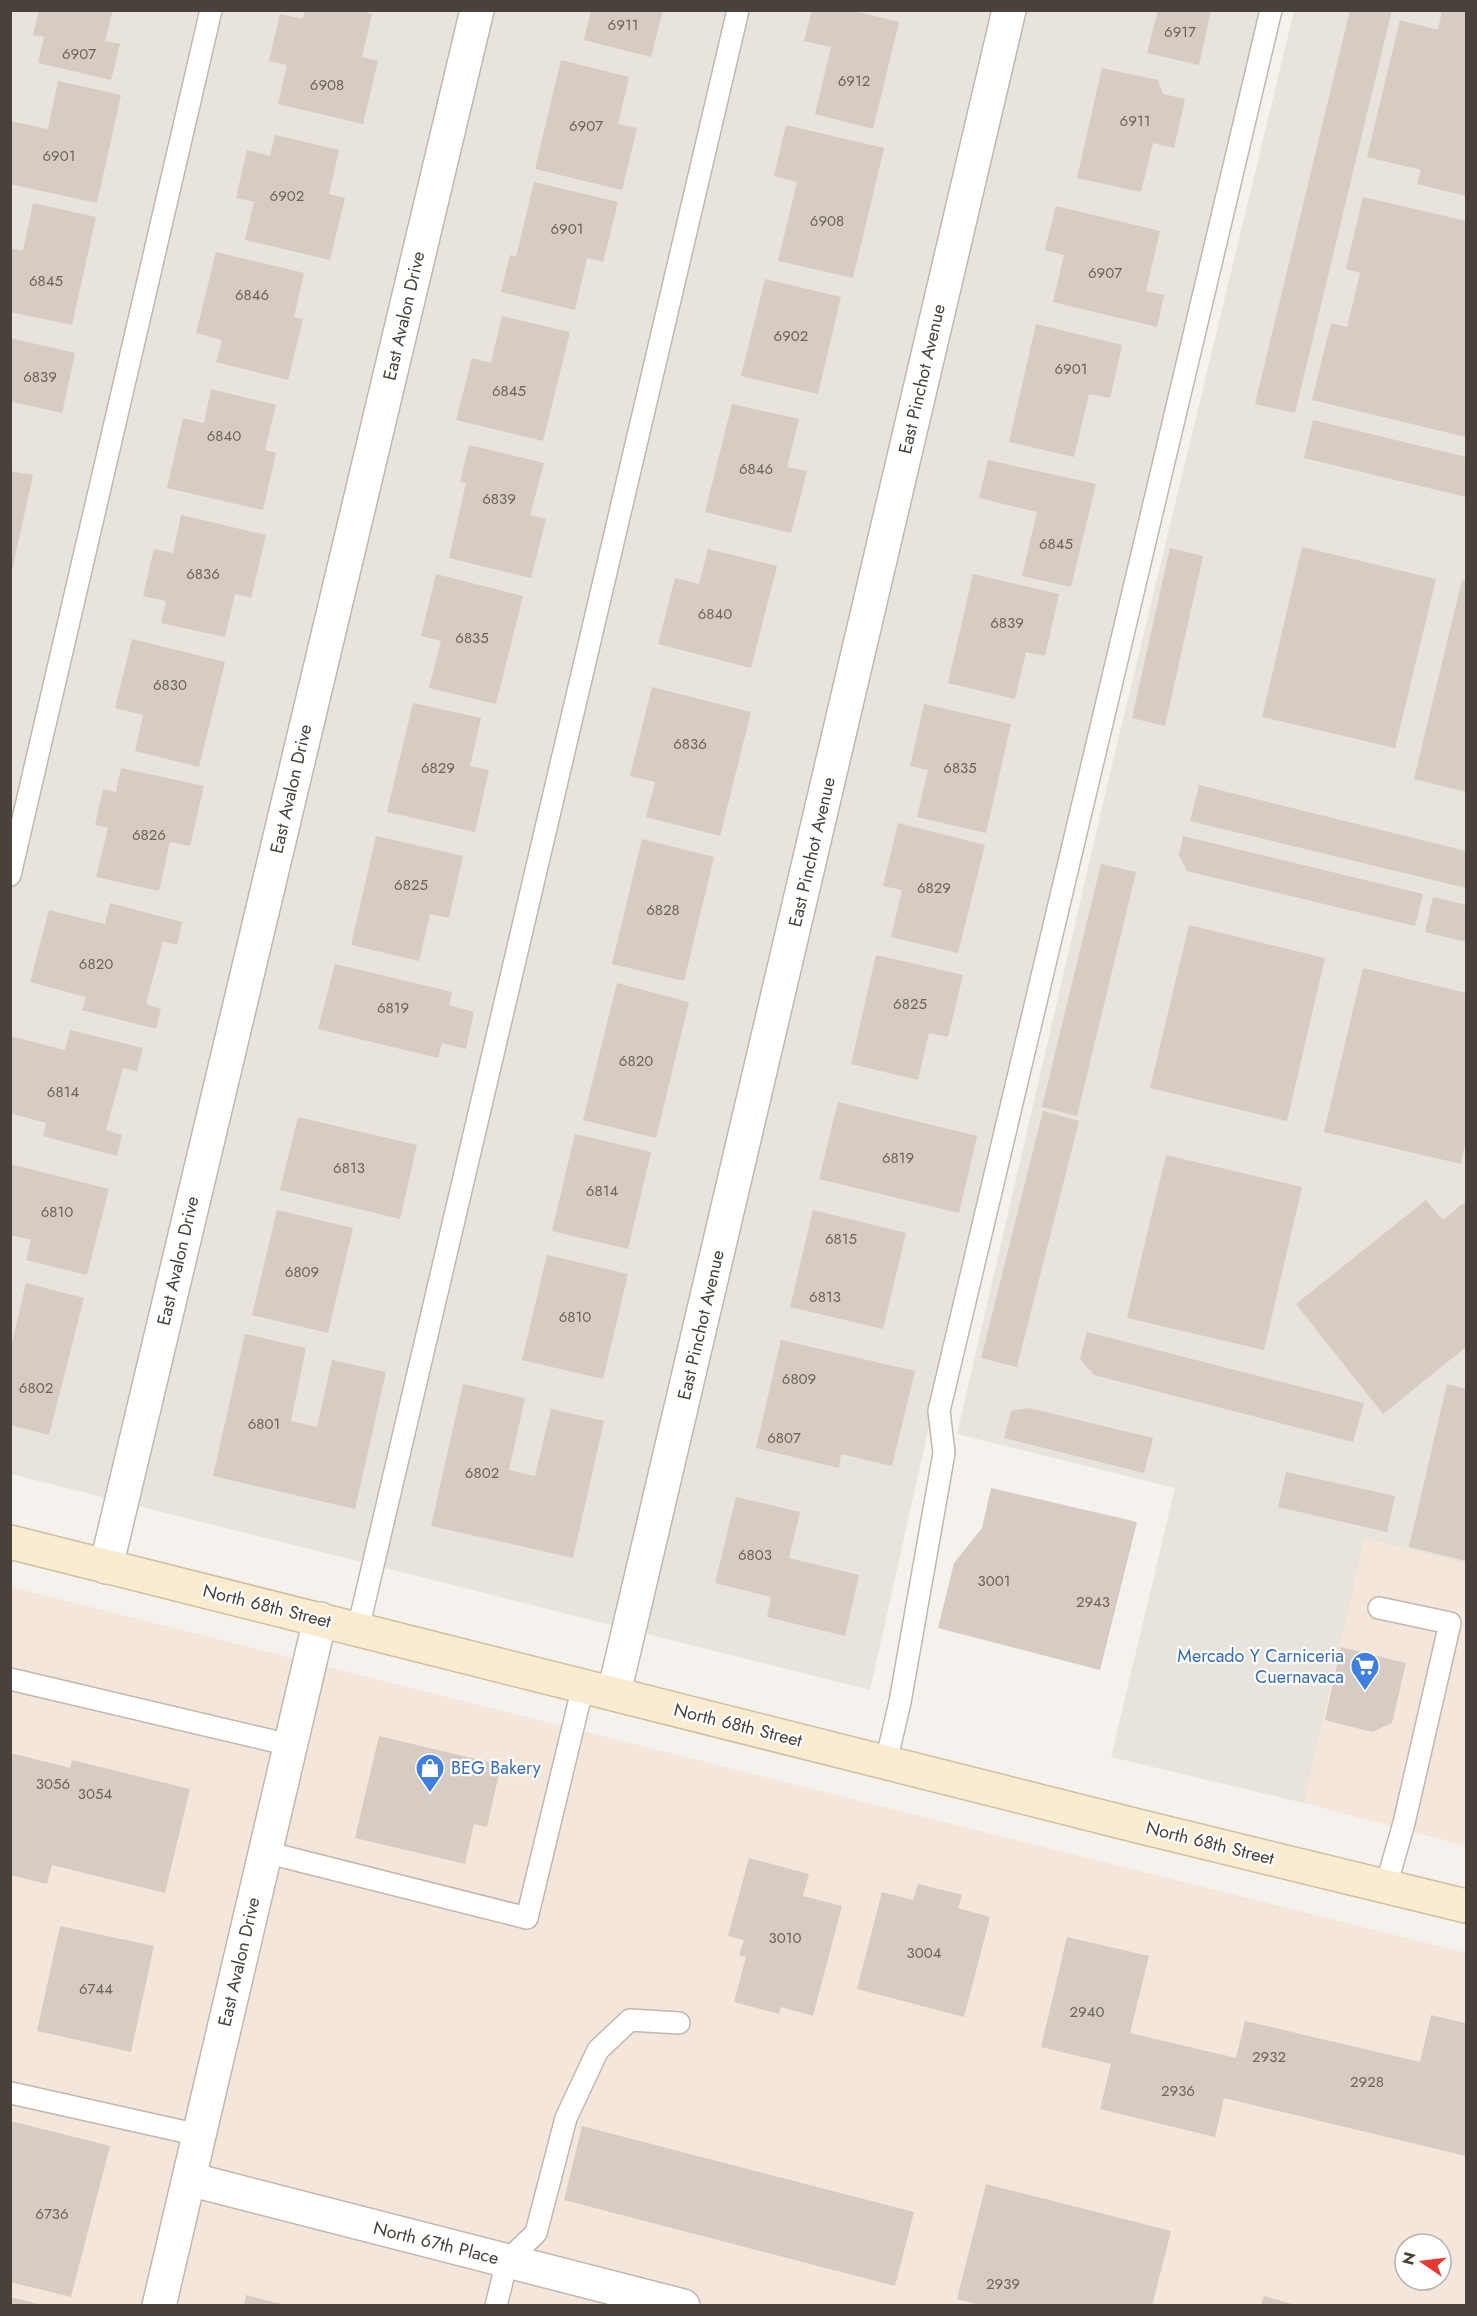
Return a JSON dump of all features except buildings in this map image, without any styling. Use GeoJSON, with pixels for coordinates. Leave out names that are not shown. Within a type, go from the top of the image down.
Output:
{"type":"FeatureCollection","features":[{"type":"Feature","properties":{"kind":"main road","name":"North 68th Street"},"geometry":{"type":"LineString","coordinates":[[10,1542],[1467,1906]]}},
{"type":"Feature","properties":{"kind":"street","name":"East Avalon Drive"},"geometry":{"type":"LineString","coordinates":[[106,1567],[477,10]]}},
{"type":"Feature","properties":{"kind":"street","name":"East Pinchot Avenue"},"geometry":{"type":"LineString","coordinates":[[614,1694],[1009,10]]}},
{"type":"Feature","properties":{"kind":"street","name":"East Avalon Drive"},"geometry":{"type":"LineString","coordinates":[[159,2306],[320,1619]]}},
{"type":"Feature","properties":{"kind":"street","name":"North 67th Place"},"geometry":{"type":"LineString","coordinates":[[189,2179],[683,2306]]}},
{"type":"Feature","properties":{"kind":"lane"},"geometry":{"type":"LineString","coordinates":[[10,875],[211,10]]}},
{"type":"Feature","properties":{"kind":"lane"},"geometry":{"type":"LineString","coordinates":[[358,1629],[738,10]]}},
{"type":"Feature","properties":{"kind":"lane"},"geometry":{"type":"LineString","coordinates":[[886,1762],[900,1702],[944,1453],[939,1411],[1271,10]]}},
{"type":"Feature","properties":{"kind":"lane"},"geometry":{"type":"LineString","coordinates":[[1380,1608],[1450,1623],[1404,1823],[1386,1886]]}},
{"type":"Feature","properties":{"kind":"lane"},"geometry":{"type":"LineString","coordinates":[[10,1679],[290,1745]]}},
{"type":"Feature","properties":{"kind":"lane"},"geometry":{"type":"LineString","coordinates":[[265,1852],[526,1918],[583,1686]]}},
{"type":"Feature","properties":{"kind":"lane"},"geometry":{"type":"LineString","coordinates":[[496,2306],[507,2261],[536,2233],[566,2118],[598,2050],[630,2020],[679,2023]]}},
{"type":"Feature","properties":{"kind":"lane"},"geometry":{"type":"LineString","coordinates":[[11,2093],[199,2135]]}},
{"type":"Feature","properties":{"kind":"shaded area"},"geometry":{"type":"Polygon","coordinates":[[[10,11],[1263,11],[968,1252],[870,1690],[11,1474],[10,11]]]}},
{"type":"Feature","properties":{"kind":"shaded area"},"geometry":{"type":"Polygon","coordinates":[[[1294,11],[1466,11],[1466,1565],[1365,1538],[1304,1803],[1111,1757],[1175,1488],[957,1434],[1103,803],[1294,11]]]}},
{"type":"Feature","properties":{"kind":"shaded area"},"geometry":{"type":"Polygon","coordinates":[[[1365,1538],[1466,1565],[1466,1846],[1304,1803],[1365,1538]]]}},
{"type":"Feature","properties":{"kind":"shaded area"},"geometry":{"type":"Polygon","coordinates":[[[10,1587],[1466,1953],[1466,2305],[11,2305],[10,1587]]]}},
{"type":"Feature","properties":{"kind":"place","name":"Mercado Y Carniceria Cuernavaca"},"geometry":{"type":"Point","coordinates":[1365,1692]}},
{"type":"Feature","properties":{"kind":"place","name":"BEG Bakery"},"geometry":{"type":"Point","coordinates":[430,1794]}}]}
